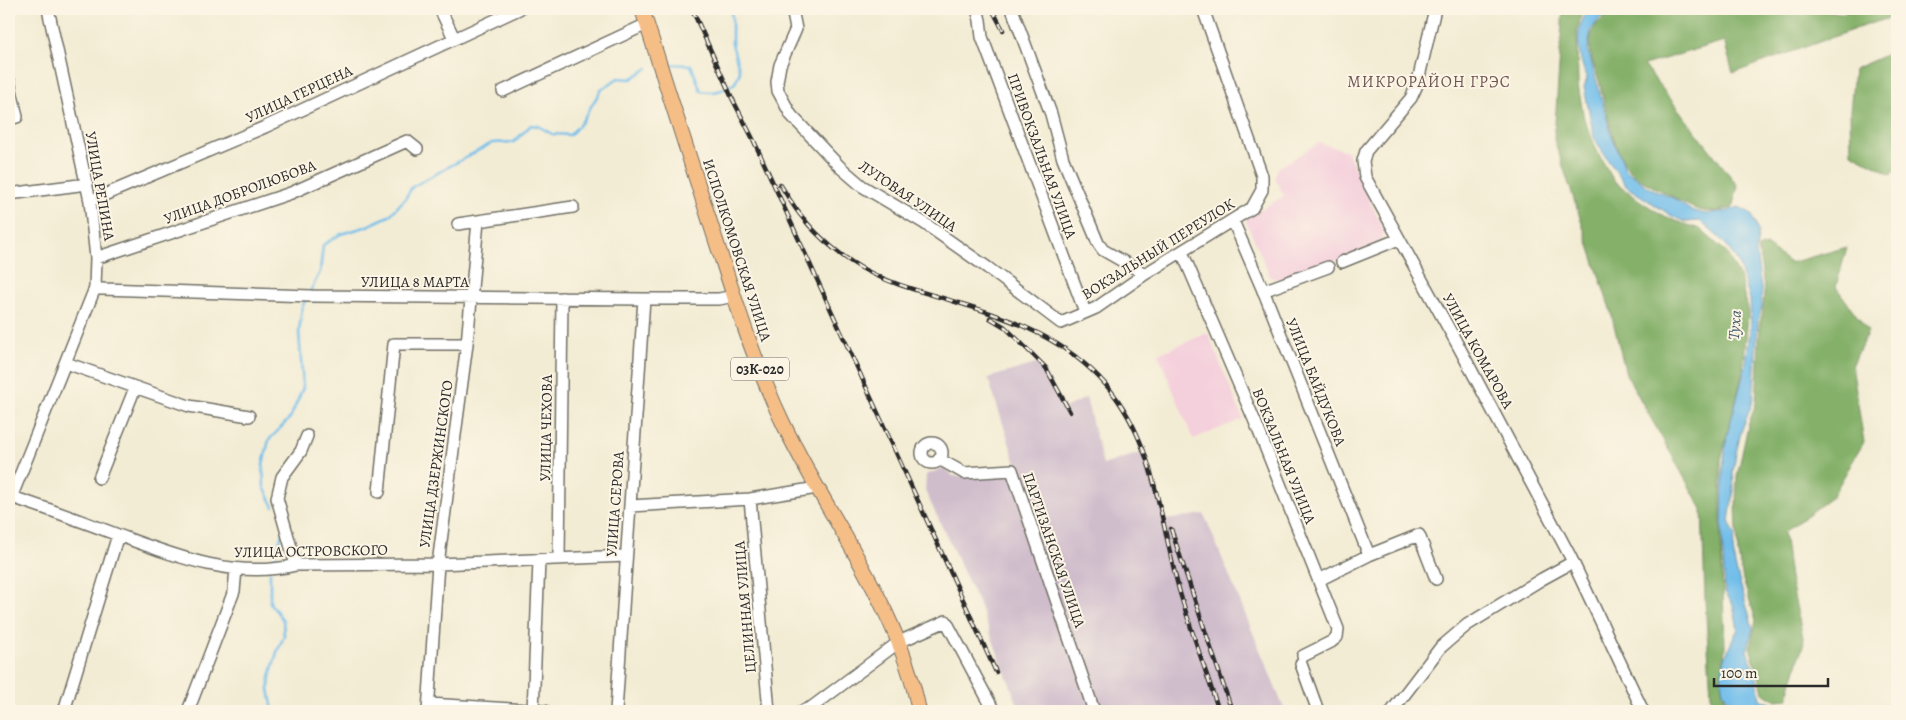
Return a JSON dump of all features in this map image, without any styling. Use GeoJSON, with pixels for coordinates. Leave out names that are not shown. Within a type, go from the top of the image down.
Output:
{"type":"FeatureCollection","features":[{"type":"Feature","properties":{"kind":"main road","name":"ИСПОЛКОМОВСКАЯ УЛИЦА"},"geometry":{"type":"LineString","coordinates":[[642,9],[734,296],[761,373],[783,423],[881,603],[899,642],[916,695],[919,711]]}},
{"type":"Feature","properties":{"kind":"street","name":"УЛИЦА РЕПИНА"},"geometry":{"type":"LineString","coordinates":[[10,499],[95,288],[96,258],[87,184],[48,9]]}},
{"type":"Feature","properties":{"kind":"street"},"geometry":{"type":"LineString","coordinates":[[440,9],[454,38]]}},
{"type":"Feature","properties":{"kind":"street","name":"УЛИЦА ГЕРЦЕНА"},"geometry":{"type":"LineString","coordinates":[[90,202],[265,127],[519,9]]}},
{"type":"Feature","properties":{"kind":"street","name":"ЛУГОВАЯ УЛИЦА"},"geometry":{"type":"LineString","coordinates":[[792,9],[796,29],[780,64],[777,82],[778,90],[790,115],[840,167],[862,186],[924,223],[1061,323]]}},
{"type":"Feature","properties":{"kind":"street","name":"ПРИВОКЗАЛЬНАЯ УЛИЦА"},"geometry":{"type":"LineString","coordinates":[[977,9],[982,37],[1085,312]]}},
{"type":"Feature","properties":{"kind":"street","name":"ПРИВОКЗАЛЬНАЯ УЛИЦА"},"geometry":{"type":"LineString","coordinates":[[1012,9],[1051,114],[1063,159],[1098,243],[1103,250],[1145,274]]}},
{"type":"Feature","properties":{"kind":"street","name":"ВОКЗАЛЬНЫЙ ПЕРЕУЛОК"},"geometry":{"type":"LineString","coordinates":[[1061,323],[1096,308],[1145,274],[1233,221],[1252,208],[1262,190],[1262,176],[1203,9]]}},
{"type":"Feature","properties":{"kind":"street","name":"УЛИЦА КОМАРОВА"},"geometry":{"type":"LineString","coordinates":[[1435,9],[1417,85],[1411,98],[1366,151],[1363,161],[1365,178],[1460,348],[1574,562],[1643,711]]}},
{"type":"Feature","properties":{"kind":"street"},"geometry":{"type":"LineString","coordinates":[[503,91],[647,24]]}},
{"type":"Feature","properties":{"kind":"street"},"geometry":{"type":"LineString","coordinates":[[9,81],[18,117],[9,119]]}},
{"type":"Feature","properties":{"kind":"street","name":"УЛИЦА ДОБРОЛЮБОВА"},"geometry":{"type":"LineString","coordinates":[[96,258],[290,192],[407,141],[417,149]]}},
{"type":"Feature","properties":{"kind":"street"},"geometry":{"type":"LineString","coordinates":[[9,194],[87,184]]}},
{"type":"Feature","properties":{"kind":"street"},"geometry":{"type":"LineString","coordinates":[[458,224],[573,207]]}},
{"type":"Feature","properties":{"kind":"street","name":"УЛИЦА ДЗЕРЖИНСКОГО"},"geometry":{"type":"LineString","coordinates":[[429,708],[438,564],[467,344],[478,221]]}},
{"type":"Feature","properties":{"kind":"street","name":"УЛИЦА БАЙДУКОВА"},"geometry":{"type":"LineString","coordinates":[[1233,221],[1369,555]]}},
{"type":"Feature","properties":{"kind":"street"},"geometry":{"type":"LineString","coordinates":[[1342,262],[1399,239]]}},
{"type":"Feature","properties":{"kind":"street","name":"ВОКЗАЛЬНАЯ УЛИЦА"},"geometry":{"type":"LineString","coordinates":[[1182,252],[1256,424],[1338,629],[1338,637],[1302,660],[1318,711]]}},
{"type":"Feature","properties":{"kind":"street"},"geometry":{"type":"LineString","coordinates":[[1263,291],[1328,267]]}},
{"type":"Feature","properties":{"kind":"street","name":"УЛИЦА 8 МАРТА"},"geometry":{"type":"LineString","coordinates":[[95,288],[103,290],[307,296],[719,299],[734,296]]}},
{"type":"Feature","properties":{"kind":"street","name":"УЛИЦА ЧЕХОВА"},"geometry":{"type":"LineString","coordinates":[[559,558],[562,298]]}},
{"type":"Feature","properties":{"kind":"street","name":"УЛИЦА СЕРОВА"},"geometry":{"type":"LineString","coordinates":[[616,711],[644,299]]}},
{"type":"Feature","properties":{"kind":"street"},"geometry":{"type":"LineString","coordinates":[[379,492],[394,344],[467,344]]}},
{"type":"Feature","properties":{"kind":"street"},"geometry":{"type":"LineString","coordinates":[[66,363],[189,406],[249,416]]}},
{"type":"Feature","properties":{"kind":"street"},"geometry":{"type":"LineString","coordinates":[[99,478],[135,388]]}},
{"type":"Feature","properties":{"kind":"street"},"geometry":{"type":"LineString","coordinates":[[296,565],[277,498],[282,477],[300,452],[307,436]]}},
{"type":"Feature","properties":{"kind":"street","name":"ПАРТИЗАНСКАЯ УЛИЦА"},"geometry":{"type":"LineString","coordinates":[[939,459],[964,474],[1012,470],[1094,711]]}},
{"type":"Feature","properties":{"kind":"street"},"geometry":{"type":"LineString","coordinates":[[630,506],[750,499],[818,488]]}},
{"type":"Feature","properties":{"kind":"street","name":"УЛИЦА ОСТРОВСКОГО"},"geometry":{"type":"LineString","coordinates":[[10,499],[118,535],[150,548],[209,565],[236,568],[278,569],[296,565],[438,564],[626,556]]}},
{"type":"Feature","properties":{"kind":"street","name":"ЦЕЛИННАЯ УЛИЦА"},"geometry":{"type":"LineString","coordinates":[[750,499],[769,711]]}},
{"type":"Feature","properties":{"kind":"street"},"geometry":{"type":"LineString","coordinates":[[64,711],[118,535]]}},
{"type":"Feature","properties":{"kind":"street"},"geometry":{"type":"LineString","coordinates":[[1319,580],[1369,555],[1419,535],[1436,579]]}},
{"type":"Feature","properties":{"kind":"street"},"geometry":{"type":"LineString","coordinates":[[533,711],[539,560]]}},
{"type":"Feature","properties":{"kind":"street"},"geometry":{"type":"LineString","coordinates":[[1392,711],[1440,648],[1467,625],[1542,579],[1574,562]]}},
{"type":"Feature","properties":{"kind":"street"},"geometry":{"type":"LineString","coordinates":[[188,711],[234,591],[236,568]]}},
{"type":"Feature","properties":{"kind":"street"},"geometry":{"type":"LineString","coordinates":[[810,710],[899,642],[946,621],[994,711]]}},
{"type":"Feature","properties":{"kind":"street"},"geometry":{"type":"LineString","coordinates":[[429,708],[545,711]]}},
{"type":"Feature","properties":{"kind":"shaded area"},"geometry":{"type":"Polygon","coordinates":[[[1319,143],[1347,151],[1385,234],[1377,243],[1331,263],[1329,259],[1286,279],[1271,278],[1245,219],[1284,196],[1275,177],[1278,168],[1319,143]]]}},
{"type":"Feature","properties":{"kind":"shaded area"},"geometry":{"type":"Polygon","coordinates":[[[1208,333],[1243,419],[1193,439],[1158,354],[1208,333]]]}},
{"type":"Feature","properties":{"kind":"shaded area"},"geometry":{"type":"Polygon","coordinates":[[[1039,363],[1065,408],[1086,398],[1103,465],[1143,452],[1166,520],[1204,514],[1285,711],[1020,711],[979,604],[925,491],[926,475],[945,467],[953,476],[1020,476],[988,378],[1039,363]]]}},
{"type":"Feature","properties":{"kind":"green space"},"geometry":{"type":"Polygon","coordinates":[[[1563,9],[1588,9],[1581,15],[1577,33],[1578,85],[1584,119],[1598,153],[1614,181],[1667,218],[1700,229],[1726,252],[1740,277],[1748,314],[1743,371],[1721,460],[1721,542],[1725,646],[1722,688],[1725,698],[1735,711],[1712,711],[1702,509],[1626,374],[1610,309],[1554,139],[1563,9]]]}},
{"type":"Feature","properties":{"kind":"green space"},"geometry":{"type":"Polygon","coordinates":[[[1624,9],[1817,9],[1840,13],[1862,9],[1897,9],[1897,16],[1869,24],[1733,73],[1724,41],[1644,65],[1738,186],[1732,208],[1706,211],[1694,208],[1642,180],[1631,172],[1622,159],[1610,126],[1591,57],[1590,39],[1594,28],[1601,20],[1624,9]]]}},
{"type":"Feature","properties":{"kind":"green space"},"geometry":{"type":"Polygon","coordinates":[[[1897,50],[1897,85],[1891,94],[1897,115],[1897,167],[1891,174],[1851,153],[1850,112],[1854,69],[1897,50]]]}},
{"type":"Feature","properties":{"kind":"green space"},"geometry":{"type":"Polygon","coordinates":[[[1766,245],[1790,263],[1847,247],[1836,287],[1868,331],[1852,366],[1864,442],[1832,497],[1784,532],[1790,578],[1804,642],[1788,699],[1776,700],[1763,693],[1750,648],[1756,620],[1743,580],[1738,554],[1736,505],[1737,476],[1748,426],[1756,403],[1760,322],[1764,303],[1758,248],[1766,245]]]}},
{"type":"Feature","properties":{"kind":"water"},"geometry":{"type":"Polygon","coordinates":[[[1591,9],[1619,9],[1601,17],[1591,30],[1588,50],[1612,137],[1626,170],[1648,187],[1675,199],[1690,210],[1705,214],[1728,211],[1739,207],[1752,214],[1758,232],[1756,253],[1762,307],[1758,319],[1753,401],[1741,432],[1736,453],[1733,473],[1734,490],[1729,521],[1735,535],[1733,548],[1735,566],[1753,628],[1747,651],[1756,672],[1760,699],[1773,704],[1814,711],[1738,711],[1723,691],[1723,667],[1738,629],[1733,605],[1725,592],[1722,533],[1723,469],[1727,435],[1745,369],[1751,327],[1750,299],[1738,262],[1724,242],[1700,221],[1685,222],[1672,216],[1627,187],[1594,137],[1584,87],[1587,79],[1581,62],[1578,42],[1581,24],[1591,9]]]}},
{"type":"Feature","properties":{"kind":"waterway"},"geometry":{"type":"LineString","coordinates":[[666,64],[691,65],[701,91],[719,91],[735,83],[740,72],[732,44],[732,16],[730,9]]}},
{"type":"Feature","properties":{"kind":"waterway"},"geometry":{"type":"LineString","coordinates":[[310,292],[320,272],[323,245],[341,234],[365,227],[389,216],[405,199],[412,187],[492,143],[514,142],[531,125],[538,126],[552,134],[570,135],[581,123],[601,90],[618,78],[631,79],[648,68]]}},
{"type":"Feature","properties":{"kind":"waterway"},"geometry":{"type":"LineString","coordinates":[[274,507],[264,487],[263,464],[269,440],[290,418],[303,388],[299,332],[302,307],[306,299]]}},
{"type":"Feature","properties":{"kind":"waterway"},"geometry":{"type":"LineString","coordinates":[[271,566],[282,534]]}},
{"type":"Feature","properties":{"kind":"waterway"},"geometry":{"type":"LineString","coordinates":[[270,572],[270,603],[283,620],[284,636],[270,677],[269,689],[273,711]]}},
{"type":"Feature","properties":{"kind":"railway"},"geometry":{"type":"LineString","coordinates":[[692,9],[996,672]]}},
{"type":"Feature","properties":{"kind":"railway"},"geometry":{"type":"LineString","coordinates":[[992,9],[1003,30]]}},
{"type":"Feature","properties":{"kind":"railway"},"geometry":{"type":"LineString","coordinates":[[780,184],[797,210],[816,233],[859,266],[889,281],[979,309],[1019,324],[1075,356],[1106,385],[1123,407],[1146,457],[1180,593],[1219,711]]}},
{"type":"Feature","properties":{"kind":"railway"},"geometry":{"type":"LineString","coordinates":[[990,318],[1005,327],[1046,368],[1070,412]]}},
{"type":"Feature","properties":{"kind":"railway"},"geometry":{"type":"LineString","coordinates":[[1171,529],[1232,711]]}},
{"type":"Feature","properties":{"kind":"district","name":"МИКРОРАЙОН ГРЭС"},"geometry":{"type":"Point","coordinates":[1429,81]}},
{"type":"Feature","properties":{"kind":"water label","name":"Туха"},"geometry":{"type":"Point","coordinates":[1734,325]}}]}
